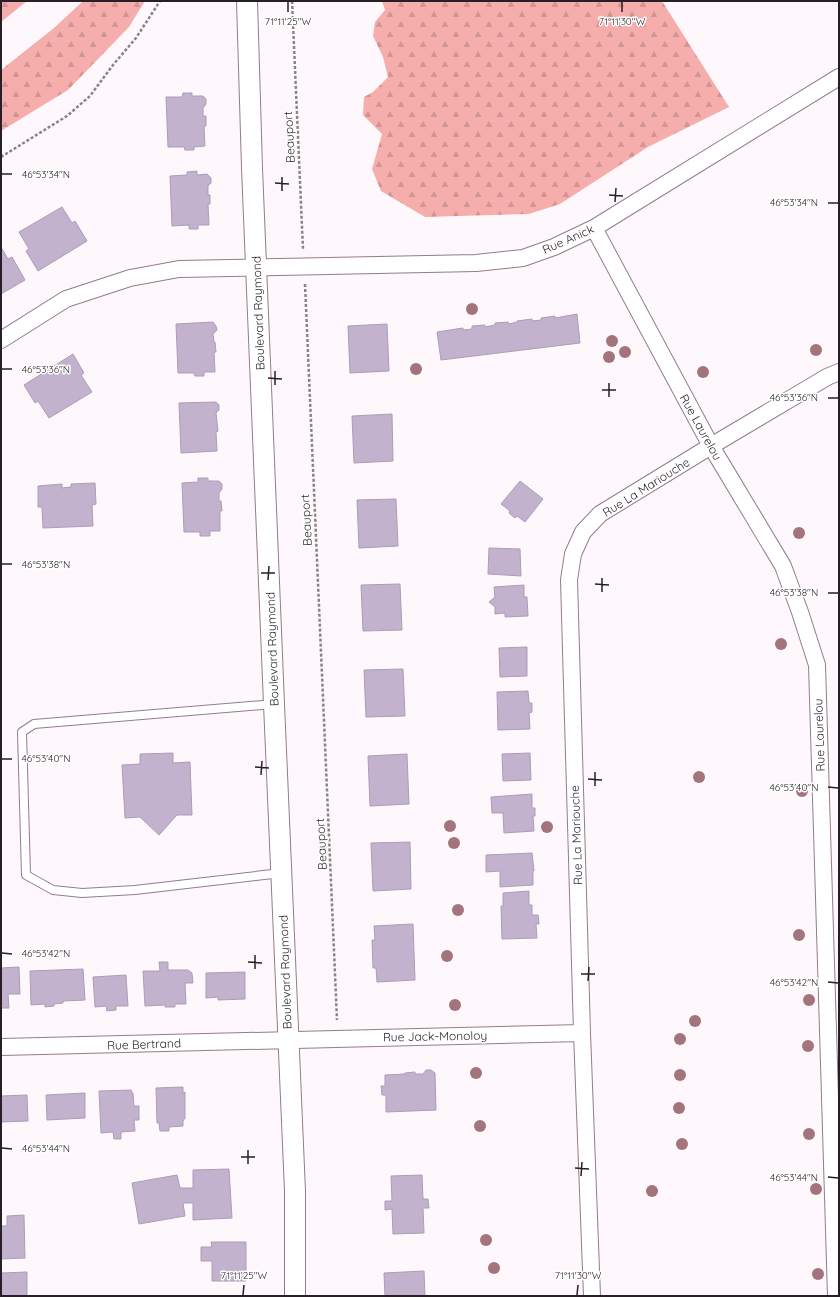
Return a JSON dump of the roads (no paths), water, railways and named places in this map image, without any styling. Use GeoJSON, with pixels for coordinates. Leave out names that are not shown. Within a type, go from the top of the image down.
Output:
{"type":"FeatureCollection","features":[{"type":"Feature","properties":{"kind":"street","name":"Boulevard Raymond"},"geometry":{"type":"LineString","coordinates":[[247,1],[256,267],[295,1191],[295,1296]]}},
{"type":"Feature","properties":{"kind":"street","name":"Rue Anick"},"geometry":{"type":"LineString","coordinates":[[1,340],[66,299],[130,278],[179,268],[476,263],[523,258],[554,247],[594,228],[839,77]]}},
{"type":"Feature","properties":{"kind":"street","name":"Rue Laurelou"},"geometry":{"type":"LineString","coordinates":[[594,228],[711,446],[783,566],[800,612],[817,666],[836,1296]]}},
{"type":"Feature","properties":{"kind":"street","name":"Rue La Mariouche"},"geometry":{"type":"LineString","coordinates":[[592,1296],[582,1033],[569,580],[573,554],[582,532],[600,514],[711,446],[839,372]]}},
{"type":"Feature","properties":{"kind":"street","name":"Rue Jack-Monoloy"},"geometry":{"type":"LineString","coordinates":[[288,1040],[582,1033]]}},
{"type":"Feature","properties":{"kind":"street","name":"Rue Bertrand"},"geometry":{"type":"LineString","coordinates":[[1,1048],[288,1040]]}},
{"type":"Feature","properties":{"kind":"lane"},"geometry":{"type":"LineString","coordinates":[[274,704],[34,724],[22,732],[26,875],[53,890],[82,894],[135,890],[281,873]]}}]}
